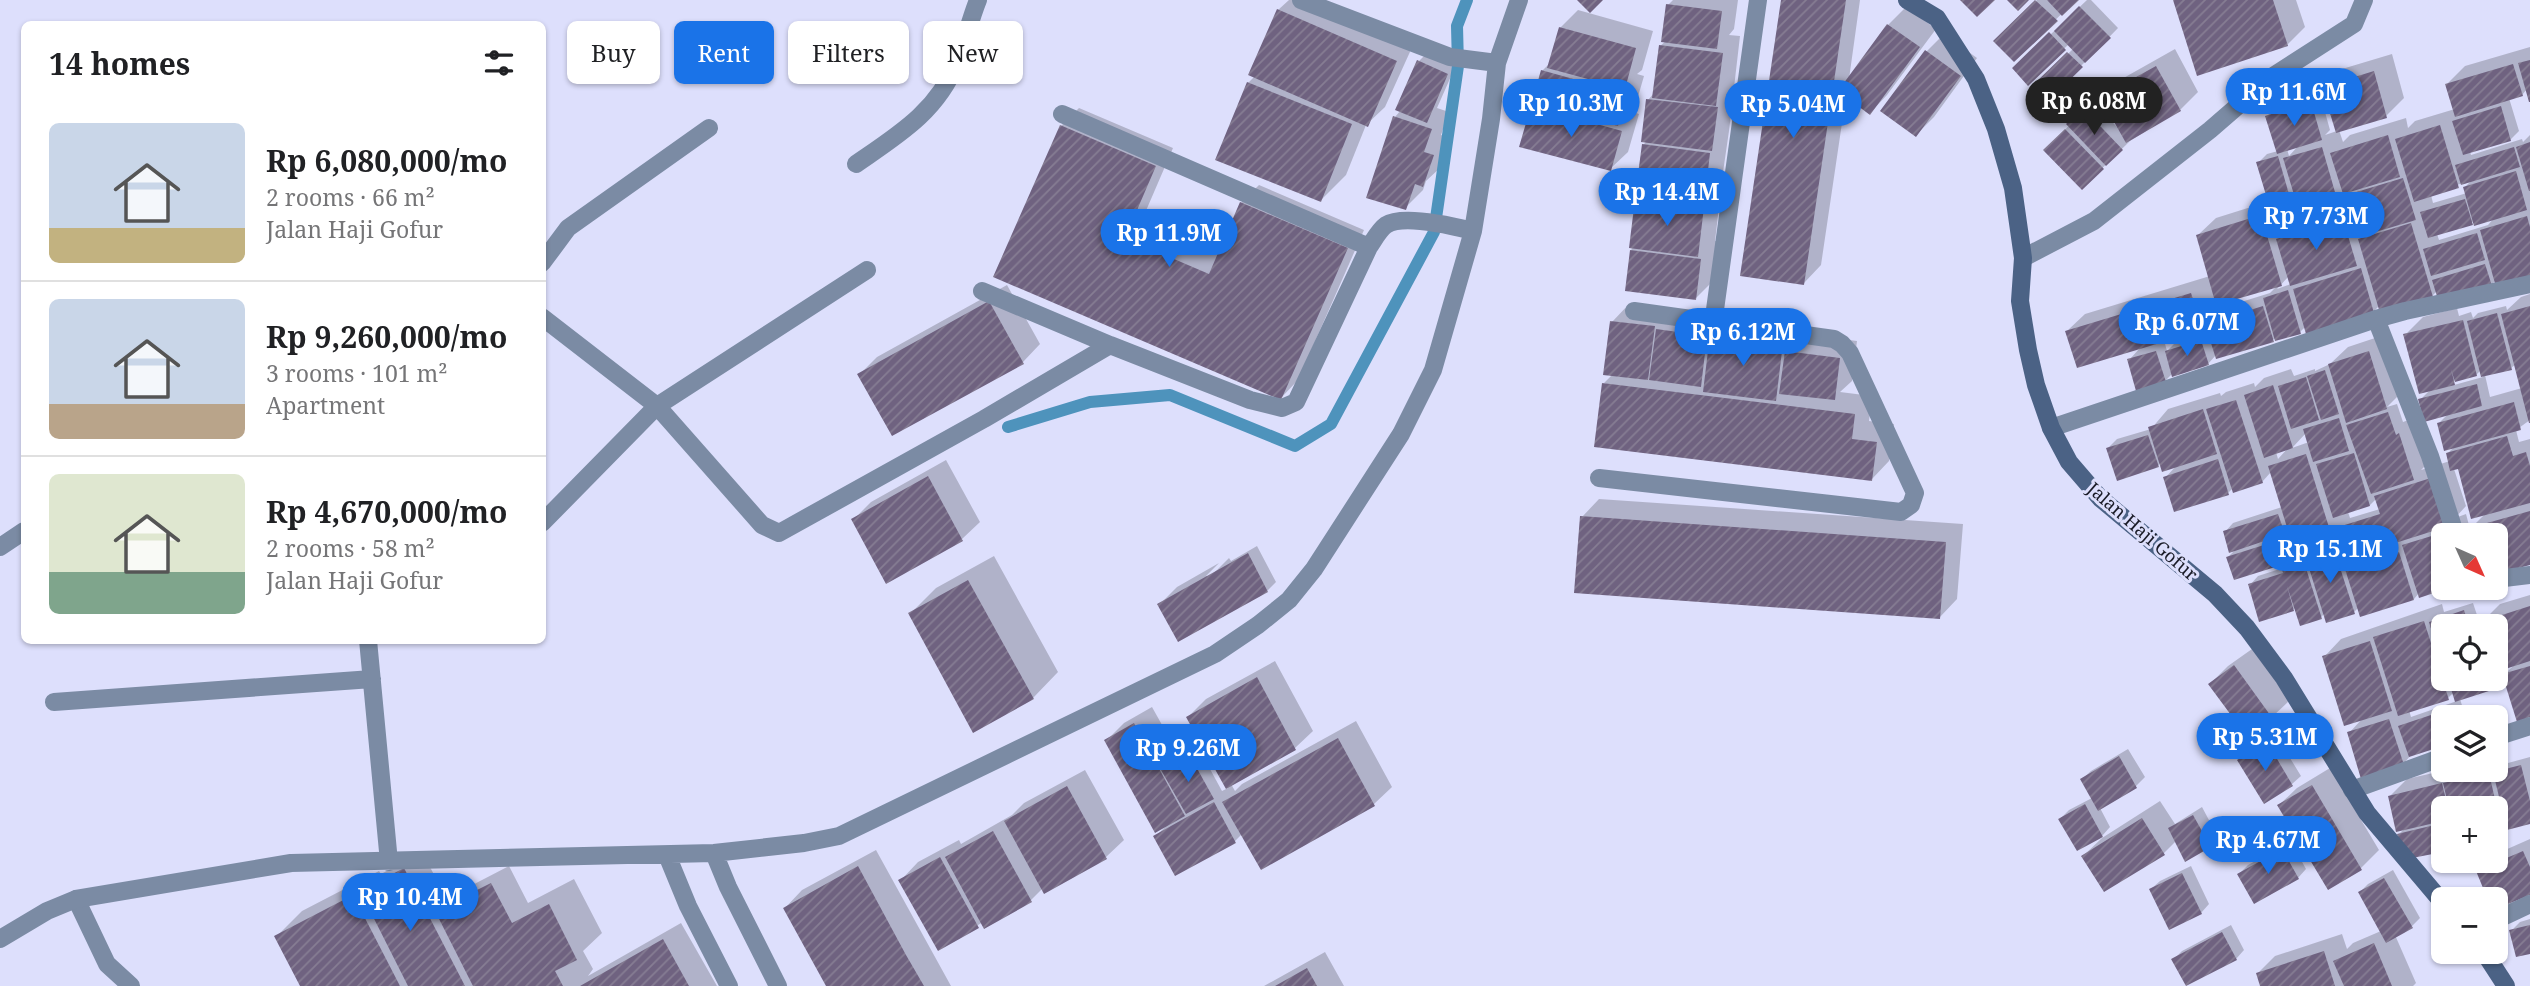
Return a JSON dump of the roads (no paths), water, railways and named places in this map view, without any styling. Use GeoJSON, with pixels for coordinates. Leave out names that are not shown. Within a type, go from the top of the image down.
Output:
{"type":"FeatureCollection","features":[{"type":"Feature","properties":{"kind":"street"},"geometry":{"type":"LineString","coordinates":[[856,164],[926,112],[942,92],[957,62],[978,0]]}},
{"type":"Feature","properties":{"kind":"street"},"geometry":{"type":"LineString","coordinates":[[1301,0],[1450,57],[1497,63]]}},
{"type":"Feature","properties":{"kind":"street"},"geometry":{"type":"LineString","coordinates":[[1,936],[76,899],[291,863],[714,853],[804,843],[839,836],[1215,654],[1289,600],[1328,548],[1401,434],[1433,370],[1473,231],[1497,63],[1518,0]]}},
{"type":"Feature","properties":{"kind":"street"},"geometry":{"type":"LineString","coordinates":[[1713,324],[1758,0]]}},
{"type":"Feature","properties":{"kind":"street","name":"Jalan Haji Gofur"},"geometry":{"type":"LineString","coordinates":[[1907,0],[1937,19],[1976,79],[1996,130],[2013,188],[2023,258],[2020,301],[2022,324],[2036,385],[2051,428],[2069,462],[2100,498],[2215,594],[2253,635],[2284,678],[2367,813],[2431,890]]}},
{"type":"Feature","properties":{"kind":"street"},"geometry":{"type":"LineString","coordinates":[[2023,258],[2094,221],[2210,130],[2270,78],[2354,24],[2364,0]]}},
{"type":"Feature","properties":{"kind":"street"},"geometry":{"type":"LineString","coordinates":[[1062,114],[1368,247]]}},
{"type":"Feature","properties":{"kind":"street"},"geometry":{"type":"LineString","coordinates":[[546,258],[569,228],[709,128]]}},
{"type":"Feature","properties":{"kind":"street"},"geometry":{"type":"LineString","coordinates":[[982,290],[1110,345],[1250,400],[1282,408],[1296,402],[1368,247],[1386,225],[1402,220],[1449,225],[1473,231]]}},
{"type":"Feature","properties":{"kind":"street"},"geometry":{"type":"LineString","coordinates":[[546,519],[657,406],[867,270]]}},
{"type":"Feature","properties":{"kind":"street"},"geometry":{"type":"LineString","coordinates":[[2051,428],[2376,319],[2530,284]]}},
{"type":"Feature","properties":{"kind":"street"},"geometry":{"type":"LineString","coordinates":[[1599,478],[1901,512],[1911,505],[1915,493],[1850,353],[1842,344],[1834,339],[1634,311]]}},
{"type":"Feature","properties":{"kind":"street"},"geometry":{"type":"LineString","coordinates":[[2376,319],[2430,456],[2452,523]]}},
{"type":"Feature","properties":{"kind":"street"},"geometry":{"type":"LineString","coordinates":[[546,320],[657,406],[762,525],[779,533],[984,419],[1110,345]]}},
{"type":"Feature","properties":{"kind":"street"},"geometry":{"type":"LineString","coordinates":[[0,547],[21,533]]}},
{"type":"Feature","properties":{"kind":"street"},"geometry":{"type":"LineString","coordinates":[[2508,578],[2530,575]]}},
{"type":"Feature","properties":{"kind":"street"},"geometry":{"type":"LineString","coordinates":[[368,644],[389,862]]}},
{"type":"Feature","properties":{"kind":"street"},"geometry":{"type":"LineString","coordinates":[[54,702],[372,679]]}},
{"type":"Feature","properties":{"kind":"street"},"geometry":{"type":"LineString","coordinates":[[2508,733],[2530,726]]}},
{"type":"Feature","properties":{"kind":"street"},"geometry":{"type":"LineString","coordinates":[[2352,790],[2431,761]]}},
{"type":"Feature","properties":{"kind":"street"},"geometry":{"type":"LineString","coordinates":[[714,853],[728,887],[778,986]]}},
{"type":"Feature","properties":{"kind":"street"},"geometry":{"type":"LineString","coordinates":[[667,855],[688,906],[729,986]]}},
{"type":"Feature","properties":{"kind":"street"},"geometry":{"type":"LineString","coordinates":[[76,899],[107,964],[131,986]]}},
{"type":"Feature","properties":{"kind":"street"},"geometry":{"type":"LineString","coordinates":[[2508,914],[2530,904]]}},
{"type":"Feature","properties":{"kind":"street"},"geometry":{"type":"LineString","coordinates":[[2492,964],[2506,986]]}},
{"type":"Feature","properties":{"kind":"waterway"},"geometry":{"type":"LineString","coordinates":[[1008,427],[1090,402],[1170,395],[1295,446],[1331,424],[1434,232],[1458,66],[1457,26],[1467,0]]}}]}
